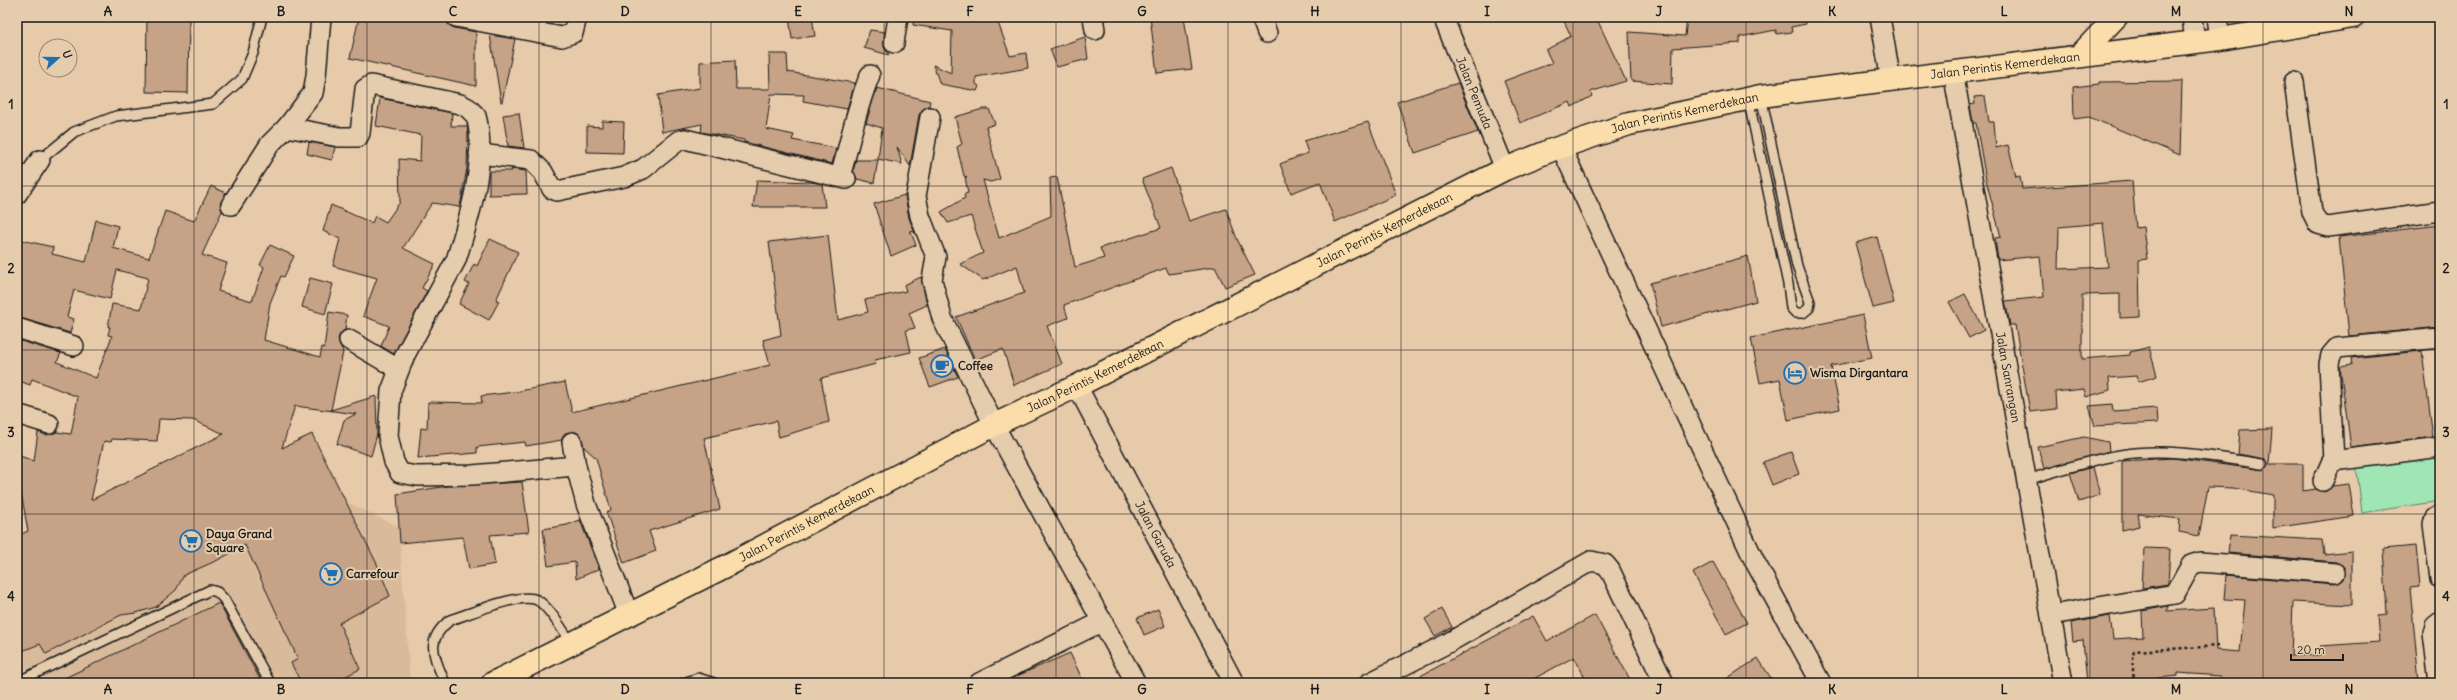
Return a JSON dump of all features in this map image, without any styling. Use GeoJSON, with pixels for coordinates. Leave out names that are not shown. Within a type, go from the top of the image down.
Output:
{"type":"FeatureCollection","features":[{"type":"Feature","properties":{"kind":"highway"},"geometry":{"type":"LineString","coordinates":[[2080,55],[2116,17]]}},
{"type":"Feature","properties":{"kind":"highway","name":"Jalan Perintis Kemerdekaan"},"geometry":{"type":"LineString","coordinates":[[493,683],[572,645],[812,522],[994,425],[1076,386],[1506,169],[1556,149],[1629,124],[1754,97],[1891,81],[2080,55],[2220,39],[2353,17]]}},
{"type":"Feature","properties":{"kind":"street"},"geometry":{"type":"LineString","coordinates":[[231,205],[270,144],[287,127],[313,92],[321,17]]}},
{"type":"Feature","properties":{"kind":"street"},"geometry":{"type":"LineString","coordinates":[[456,17],[562,37],[573,33],[577,17]]}},
{"type":"Feature","properties":{"kind":"street"},"geometry":{"type":"LineString","coordinates":[[894,43],[898,17]]}},
{"type":"Feature","properties":{"kind":"street","name":"Jalan Pemuda"},"geometry":{"type":"LineString","coordinates":[[1443,17],[1506,169]]}},
{"type":"Feature","properties":{"kind":"street"},"geometry":{"type":"LineString","coordinates":[[1880,17],[1891,81]]}},
{"type":"Feature","properties":{"kind":"street"},"geometry":{"type":"LineString","coordinates":[[2192,17],[2195,42]]}},
{"type":"Feature","properties":{"kind":"street"},"geometry":{"type":"LineString","coordinates":[[2217,17],[2220,39]]}},
{"type":"Feature","properties":{"kind":"street","name":"Jalan Sanrangan"},"geometry":{"type":"LineString","coordinates":[[1953,72],[2063,683]]}},
{"type":"Feature","properties":{"kind":"street"},"geometry":{"type":"LineString","coordinates":[[479,154],[531,160],[543,172],[552,189],[557,191],[624,177],[643,170],[678,142],[685,139],[843,178],[859,102],[870,75]]}},
{"type":"Feature","properties":{"kind":"street"},"geometry":{"type":"LineString","coordinates":[[2294,82],[2312,212],[2318,224],[2328,227],[2440,211]]}},
{"type":"Feature","properties":{"kind":"street"},"geometry":{"type":"LineString","coordinates":[[287,127],[339,137],[358,137],[360,133],[365,90],[367,85],[371,84],[468,108],[476,116],[478,122],[479,154],[477,178],[456,260],[398,369],[391,391],[388,436],[394,462],[400,473],[417,476],[472,475],[576,466]]}},
{"type":"Feature","properties":{"kind":"street"},"geometry":{"type":"LineString","coordinates":[[930,117],[916,196],[920,216],[936,257],[933,288],[942,318],[994,425],[1136,683]]}},
{"type":"Feature","properties":{"kind":"street"},"geometry":{"type":"LineString","coordinates":[[1556,149],[1745,567],[1808,683]]}},
{"type":"Feature","properties":{"kind":"street"},"geometry":{"type":"LineString","coordinates":[[1556,149],[1755,562],[1821,683]]}},
{"type":"Feature","properties":{"kind":"street"},"geometry":{"type":"LineString","coordinates":[[17,194],[40,160]]}},
{"type":"Feature","properties":{"kind":"street"},"geometry":{"type":"LineString","coordinates":[[17,328],[74,346]]}},
{"type":"Feature","properties":{"kind":"street"},"geometry":{"type":"LineString","coordinates":[[2334,461],[2329,364],[2331,355],[2337,348],[2440,338]]}},
{"type":"Feature","properties":{"kind":"street"},"geometry":{"type":"LineString","coordinates":[[349,340],[398,369]]}},
{"type":"Feature","properties":{"kind":"street","name":"Jalan Garuda"},"geometry":{"type":"LineString","coordinates":[[1076,386],[1234,683]]}},
{"type":"Feature","properties":{"kind":"street"},"geometry":{"type":"LineString","coordinates":[[17,414],[49,424]]}},
{"type":"Feature","properties":{"kind":"street"},"geometry":{"type":"LineString","coordinates":[[572,442],[576,466],[586,504],[628,615]]}},
{"type":"Feature","properties":{"kind":"street"},"geometry":{"type":"LineString","coordinates":[[2323,481],[2331,463],[2334,461],[2440,447]]}},
{"type":"Feature","properties":{"kind":"street"},"geometry":{"type":"LineString","coordinates":[[2440,515],[2435,518],[2433,524],[2440,579]]}},
{"type":"Feature","properties":{"kind":"street"},"geometry":{"type":"LineString","coordinates":[[1369,683],[1448,643],[1591,561],[1605,564],[1610,570],[1664,683]]}},
{"type":"Feature","properties":{"kind":"street"},"geometry":{"type":"LineString","coordinates":[[2051,616],[2171,596],[2176,594],[2191,565],[2200,562],[2335,573]]}},
{"type":"Feature","properties":{"kind":"street"},"geometry":{"type":"LineString","coordinates":[[979,683],[1103,621]]}},
{"type":"Feature","properties":{"kind":"street"},"geometry":{"type":"LineString","coordinates":[[2438,683],[2433,633],[2435,626],[2440,622]]}},
{"type":"Feature","properties":{"kind":"lane"},"geometry":{"type":"LineString","coordinates":[[40,160],[74,132],[116,116],[213,104],[242,79],[253,53],[262,17]]}},
{"type":"Feature","properties":{"kind":"lane"},"geometry":{"type":"LineString","coordinates":[[1754,97],[1796,266],[1810,302],[1808,308],[1803,313],[1796,313],[1791,308],[1754,97]]}},
{"type":"Feature","properties":{"kind":"lane"},"geometry":{"type":"LineString","coordinates":[[1788,284],[1801,278]]}},
{"type":"Feature","properties":{"kind":"lane"},"geometry":{"type":"LineString","coordinates":[[2027,480],[2094,460],[2121,454],[2172,452],[2262,464]]}},
{"type":"Feature","properties":{"kind":"lane"},"geometry":{"type":"LineString","coordinates":[[17,682],[210,590],[217,592],[224,599],[270,683]]}},
{"type":"Feature","properties":{"kind":"lane"},"geometry":{"type":"LineString","coordinates":[[445,683],[435,659],[432,645],[436,634],[450,620],[523,597],[538,601],[547,609],[572,645]]}},
{"type":"Feature","properties":{"kind":"lane"},"geometry":{"type":"LineString","coordinates":[[684,683],[698,678],[714,683]]}},
{"type":"Feature","properties":{"kind":"path"},"geometry":{"type":"LineString","coordinates":[[2134,683],[2132,656],[2134,651],[2220,646]]}},
{"type":"Feature","properties":{"kind":"shaded area","name":"Daya Grand Square"},"geometry":{"type":"Polygon","coordinates":[[[236,427],[276,450],[312,434],[343,500],[399,527],[410,683],[17,683],[17,536],[236,427]]]}},
{"type":"Feature","properties":{"kind":"green space"},"geometry":{"type":"Polygon","coordinates":[[[2440,452],[2440,501],[2362,513],[2356,462],[2440,452]]]}},
{"type":"Feature","properties":{"kind":"building"},"geometry":{"type":"Polygon","coordinates":[[[147,17],[189,17],[188,93],[146,92],[147,17]]]}},
{"type":"Feature","properties":{"kind":"building"},"geometry":{"type":"Polygon","coordinates":[[[359,17],[429,17],[446,21],[454,28],[476,32],[476,86],[350,58],[359,17]]]}},
{"type":"Feature","properties":{"kind":"building"},"geometry":{"type":"Polygon","coordinates":[[[789,17],[812,17],[815,36],[792,39],[789,17]]]}},
{"type":"Feature","properties":{"kind":"building"},"geometry":{"type":"Polygon","coordinates":[[[914,17],[996,17],[1010,56],[1026,53],[1028,68],[976,77],[976,84],[979,86],[977,91],[940,84],[933,65],[951,73],[952,31],[913,25],[914,17]]]}},
{"type":"Feature","properties":{"kind":"building"},"geometry":{"type":"Polygon","coordinates":[[[1150,17],[1184,17],[1192,69],[1157,73],[1150,17]]]}},
{"type":"Feature","properties":{"kind":"building"},"geometry":{"type":"Polygon","coordinates":[[[1562,17],[1596,17],[1626,81],[1590,92],[1592,96],[1572,107],[1570,102],[1520,123],[1504,81],[1552,63],[1546,50],[1571,36],[1562,17]]]}},
{"type":"Feature","properties":{"kind":"building"},"geometry":{"type":"Polygon","coordinates":[[[1687,17],[1805,17],[1806,24],[1791,27],[1792,32],[1776,34],[1776,30],[1740,37],[1740,43],[1673,48],[1672,84],[1631,81],[1629,32],[1685,36],[1687,17]]]}},
{"type":"Feature","properties":{"kind":"building"},"geometry":{"type":"Polygon","coordinates":[[[870,30],[885,32],[884,47],[889,55],[864,48],[870,30]]]}},
{"type":"Feature","properties":{"kind":"building"},"geometry":{"type":"Polygon","coordinates":[[[490,35],[515,39],[502,102],[501,102],[490,35]]]}},
{"type":"Feature","properties":{"kind":"building"},"geometry":{"type":"Polygon","coordinates":[[[1085,37],[1088,59],[1057,67],[1050,49],[1085,37]]]}},
{"type":"Feature","properties":{"kind":"building"},"geometry":{"type":"Polygon","coordinates":[[[769,54],[787,54],[788,72],[855,83],[847,109],[803,101],[804,95],[771,94],[766,129],[794,135],[792,140],[836,148],[832,164],[744,142],[744,140],[701,132],[702,124],[662,132],[658,95],[700,88],[700,62],[735,60],[736,89],[770,89],[769,54]]]}},
{"type":"Feature","properties":{"kind":"building"},"geometry":{"type":"Polygon","coordinates":[[[2182,81],[2180,155],[2089,117],[2074,119],[2073,87],[2099,84],[2099,82],[2182,81]]]}},
{"type":"Feature","properties":{"kind":"building"},"geometry":{"type":"Polygon","coordinates":[[[1458,83],[1478,132],[1415,153],[1397,102],[1458,83]]]}},
{"type":"Feature","properties":{"kind":"building"},"geometry":{"type":"Polygon","coordinates":[[[877,88],[930,101],[929,106],[922,110],[919,115],[910,166],[897,147],[902,164],[878,159],[882,128],[866,123],[877,88]]]}},
{"type":"Feature","properties":{"kind":"building"},"geometry":{"type":"Polygon","coordinates":[[[1985,96],[1989,122],[1994,122],[1996,148],[2008,145],[2016,177],[2020,176],[2022,189],[2132,181],[2136,228],[2143,227],[2147,259],[2139,260],[2140,317],[2120,318],[2120,294],[2082,295],[2082,359],[2130,355],[2130,352],[2149,347],[2157,376],[2138,382],[2136,376],[2109,378],[2110,390],[2086,397],[2084,389],[2055,392],[2056,409],[2030,412],[2015,325],[2010,325],[2005,301],[2044,297],[2040,256],[1998,260],[1995,238],[2001,237],[1986,180],[1976,123],[1973,123],[1970,105],[1975,104],[1974,97],[1985,96]],[[2103,223],[2059,227],[2058,269],[2108,267],[2103,223]]]}},
{"type":"Feature","properties":{"kind":"building"},"geometry":{"type":"Polygon","coordinates":[[[380,98],[452,113],[451,126],[467,126],[468,134],[467,168],[460,207],[432,203],[403,248],[435,264],[422,288],[427,291],[394,354],[381,346],[389,326],[363,316],[377,278],[333,266],[340,239],[323,231],[331,205],[372,223],[375,216],[386,222],[400,202],[399,159],[420,161],[421,135],[376,126],[380,98]]]}},
{"type":"Feature","properties":{"kind":"building"},"geometry":{"type":"Polygon","coordinates":[[[983,109],[989,109],[995,124],[986,127],[1000,179],[991,182],[983,180],[999,238],[1051,216],[1050,178],[1057,177],[1075,267],[1104,258],[1100,248],[1161,228],[1142,179],[1171,168],[1189,221],[1226,209],[1237,239],[1255,275],[1225,287],[1215,267],[1169,274],[1166,268],[1064,305],[1068,318],[1047,326],[1062,364],[1014,385],[1003,349],[975,360],[956,317],[1024,293],[1017,266],[983,280],[960,264],[983,253],[971,216],[948,223],[941,212],[965,198],[964,194],[968,193],[965,177],[967,177],[964,176],[957,147],[962,144],[955,117],[983,109]]]}},
{"type":"Feature","properties":{"kind":"building"},"geometry":{"type":"Polygon","coordinates":[[[519,113],[524,148],[508,146],[503,115],[519,113]]]}},
{"type":"Feature","properties":{"kind":"building"},"geometry":{"type":"Polygon","coordinates":[[[602,121],[624,122],[623,153],[587,152],[587,126],[602,127],[602,121]]]}},
{"type":"Feature","properties":{"kind":"building"},"geometry":{"type":"Polygon","coordinates":[[[1368,122],[1396,195],[1335,222],[1320,182],[1291,193],[1280,164],[1308,153],[1304,141],[1368,122]]]}},
{"type":"Feature","properties":{"kind":"building"},"geometry":{"type":"Polygon","coordinates":[[[309,142],[335,147],[332,160],[307,154],[309,142]]]}},
{"type":"Feature","properties":{"kind":"building"},"geometry":{"type":"Polygon","coordinates":[[[856,160],[878,160],[874,183],[857,179],[853,171],[856,160]]]}},
{"type":"Feature","properties":{"kind":"building"},"geometry":{"type":"Polygon","coordinates":[[[511,169],[526,171],[527,194],[489,195],[489,171],[512,171],[511,169]]]}},
{"type":"Feature","properties":{"kind":"building"},"geometry":{"type":"Polygon","coordinates":[[[757,180],[811,182],[822,184],[825,207],[753,207],[757,180]]]}},
{"type":"Feature","properties":{"kind":"building"},"geometry":{"type":"Polygon","coordinates":[[[211,186],[226,193],[220,204],[222,211],[202,255],[227,263],[218,291],[252,301],[264,267],[260,265],[270,245],[294,256],[284,277],[281,276],[270,303],[264,340],[320,357],[322,347],[324,348],[329,312],[347,315],[345,330],[340,334],[338,339],[343,352],[331,410],[376,396],[377,434],[371,456],[337,444],[344,420],[356,414],[295,406],[282,448],[312,434],[377,564],[390,596],[339,623],[360,669],[332,683],[301,683],[291,663],[298,659],[245,545],[218,560],[184,575],[176,590],[156,607],[136,613],[121,615],[46,654],[40,644],[17,653],[17,536],[28,531],[19,481],[17,480],[17,455],[34,461],[38,432],[46,435],[57,432],[71,434],[78,397],[32,379],[30,385],[17,380],[17,340],[61,353],[57,362],[96,378],[112,336],[108,335],[110,327],[108,327],[112,304],[141,309],[148,278],[117,270],[110,299],[74,290],[67,317],[74,319],[70,333],[17,317],[17,239],[53,247],[52,254],[86,262],[96,220],[118,226],[113,248],[149,258],[165,211],[194,221],[211,186]],[[159,419],[157,441],[112,439],[111,442],[104,441],[91,500],[224,434],[193,420],[159,419]]]}},
{"type":"Feature","properties":{"kind":"building"},"geometry":{"type":"Polygon","coordinates":[[[905,195],[909,218],[915,233],[910,230],[916,245],[891,256],[874,204],[905,195]]]}},
{"type":"Feature","properties":{"kind":"building"},"geometry":{"type":"Polygon","coordinates":[[[2440,225],[2440,327],[2349,336],[2339,237],[2440,225]]]}},
{"type":"Feature","properties":{"kind":"building"},"geometry":{"type":"Polygon","coordinates":[[[828,235],[838,320],[868,312],[865,300],[906,291],[904,285],[921,277],[927,305],[909,313],[915,328],[906,330],[911,352],[875,360],[876,364],[821,378],[829,422],[779,437],[776,421],[704,438],[720,509],[649,531],[656,551],[624,563],[606,512],[611,510],[596,458],[584,447],[581,435],[576,432],[565,433],[562,440],[526,446],[525,442],[477,447],[477,453],[418,458],[421,428],[427,429],[428,402],[482,403],[481,396],[515,392],[565,382],[572,412],[770,365],[763,340],[781,335],[769,242],[828,235]]]}},
{"type":"Feature","properties":{"kind":"building"},"geometry":{"type":"Polygon","coordinates":[[[1877,237],[1894,303],[1873,308],[1855,243],[1877,237]]]}},
{"type":"Feature","properties":{"kind":"building"},"geometry":{"type":"Polygon","coordinates":[[[490,239],[518,252],[496,300],[499,301],[489,320],[459,304],[469,284],[465,282],[474,264],[477,266],[490,239]]]}},
{"type":"Feature","properties":{"kind":"building"},"geometry":{"type":"Polygon","coordinates":[[[1748,256],[1756,301],[1661,327],[1650,283],[1748,256]]]}},
{"type":"Feature","properties":{"kind":"building"},"geometry":{"type":"Polygon","coordinates":[[[310,278],[333,284],[325,314],[302,307],[310,278]]]}},
{"type":"Feature","properties":{"kind":"building"},"geometry":{"type":"Polygon","coordinates":[[[1965,294],[1984,330],[1969,338],[1949,302],[1965,294]]]}},
{"type":"Feature","properties":{"kind":"building","name":"Wisma Dirgantara"},"geometry":{"type":"Polygon","coordinates":[[[1863,315],[1872,358],[1831,366],[1840,409],[1788,420],[1780,379],[1760,383],[1751,338],[1863,315]]]}},
{"type":"Feature","properties":{"kind":"building","name":"Coffee"},"geometry":{"type":"Polygon","coordinates":[[[945,349],[958,377],[930,387],[919,358],[945,349]]]}},
{"type":"Feature","properties":{"kind":"building"},"geometry":{"type":"Polygon","coordinates":[[[2422,351],[2433,437],[2351,448],[2340,367],[2352,365],[2351,358],[2422,351]]]}},
{"type":"Feature","properties":{"kind":"building"},"geometry":{"type":"Polygon","coordinates":[[[2112,404],[2113,411],[2157,408],[2158,423],[2095,426],[2089,406],[2112,404]]]}},
{"type":"Feature","properties":{"kind":"building"},"geometry":{"type":"Polygon","coordinates":[[[2272,429],[2269,464],[2303,464],[2303,491],[2316,489],[2325,492],[2332,486],[2349,484],[2354,516],[2273,528],[2273,495],[2233,488],[2208,487],[2199,536],[2179,532],[2180,519],[2138,514],[2140,526],[2122,530],[2122,461],[2173,458],[2264,470],[2268,465],[2265,459],[2238,454],[2240,430],[2272,429]]]}},
{"type":"Feature","properties":{"kind":"building"},"geometry":{"type":"Polygon","coordinates":[[[2084,437],[2108,442],[2109,451],[2044,469],[2038,447],[2084,437]]]}},
{"type":"Feature","properties":{"kind":"building"},"geometry":{"type":"Polygon","coordinates":[[[1791,452],[1799,474],[1772,485],[1763,462],[1791,452]]]}},
{"type":"Feature","properties":{"kind":"building"},"geometry":{"type":"Polygon","coordinates":[[[2093,467],[2100,495],[2079,502],[2070,473],[2093,467]]]}},
{"type":"Feature","properties":{"kind":"building"},"geometry":{"type":"Polygon","coordinates":[[[522,482],[529,532],[490,535],[495,564],[469,569],[463,537],[400,543],[397,494],[448,486],[522,482]]]}},
{"type":"Feature","properties":{"kind":"building"},"geometry":{"type":"Polygon","coordinates":[[[580,520],[599,569],[576,579],[575,562],[548,566],[543,529],[567,525],[580,520]]]}},
{"type":"Feature","properties":{"kind":"building"},"geometry":{"type":"Polygon","coordinates":[[[2230,535],[2322,540],[2324,554],[2352,551],[2352,605],[2293,602],[2291,656],[2320,655],[2320,646],[2380,642],[2378,615],[2387,614],[2383,549],[2416,546],[2420,587],[2410,588],[2419,681],[2264,681],[2219,679],[2220,676],[2178,673],[2178,676],[2128,681],[2128,683],[2087,683],[2083,640],[2073,641],[2071,623],[2110,616],[2113,639],[2143,637],[2142,611],[2168,606],[2167,611],[2214,608],[2216,650],[2240,652],[2245,600],[2224,599],[2226,575],[2334,584],[2344,579],[2345,568],[2336,562],[2228,553],[2230,535]]]}},
{"type":"Feature","properties":{"kind":"building"},"geometry":{"type":"Polygon","coordinates":[[[2144,548],[2170,549],[2168,584],[2142,588],[2144,548]]]}},
{"type":"Feature","properties":{"kind":"building"},"geometry":{"type":"Polygon","coordinates":[[[1713,562],[1747,623],[1726,634],[1693,573],[1713,562]]]}},
{"type":"Feature","properties":{"kind":"building"},"geometry":{"type":"Polygon","coordinates":[[[219,603],[262,683],[54,683],[98,662],[219,603]]]}},
{"type":"Feature","properties":{"kind":"building"},"geometry":{"type":"Polygon","coordinates":[[[1158,609],[1165,626],[1144,635],[1137,618],[1158,609]]]}},
{"type":"Feature","properties":{"kind":"building"},"geometry":{"type":"Polygon","coordinates":[[[1442,609],[1452,627],[1435,636],[1425,619],[1442,609]]]}},
{"type":"Feature","properties":{"kind":"building"},"geometry":{"type":"Polygon","coordinates":[[[1595,615],[1632,683],[1588,683],[1574,657],[1526,683],[1407,683],[1533,616],[1547,641],[1595,615]]]}},
{"type":"Feature","properties":{"kind":"building"},"geometry":{"type":"Polygon","coordinates":[[[1070,653],[1084,683],[1004,683],[1019,675],[1070,653]]]}},
{"type":"Feature","properties":{"kind":"building"},"geometry":{"type":"Polygon","coordinates":[[[1758,658],[1774,683],[1720,683],[1758,658]]]}},
{"type":"Feature","properties":{"kind":"place","name":"Coffee"},"geometry":{"type":"Point","coordinates":[942,366]}},
{"type":"Feature","properties":{"kind":"place","name":"Wisma Dirgantara"},"geometry":{"type":"Point","coordinates":[1795,373]}},
{"type":"Feature","properties":{"kind":"place","name":"Daya Grand Square"},"geometry":{"type":"Point","coordinates":[191,541]}},
{"type":"Feature","properties":{"kind":"place","name":"Carrefour"},"geometry":{"type":"Point","coordinates":[331,574]}}]}
